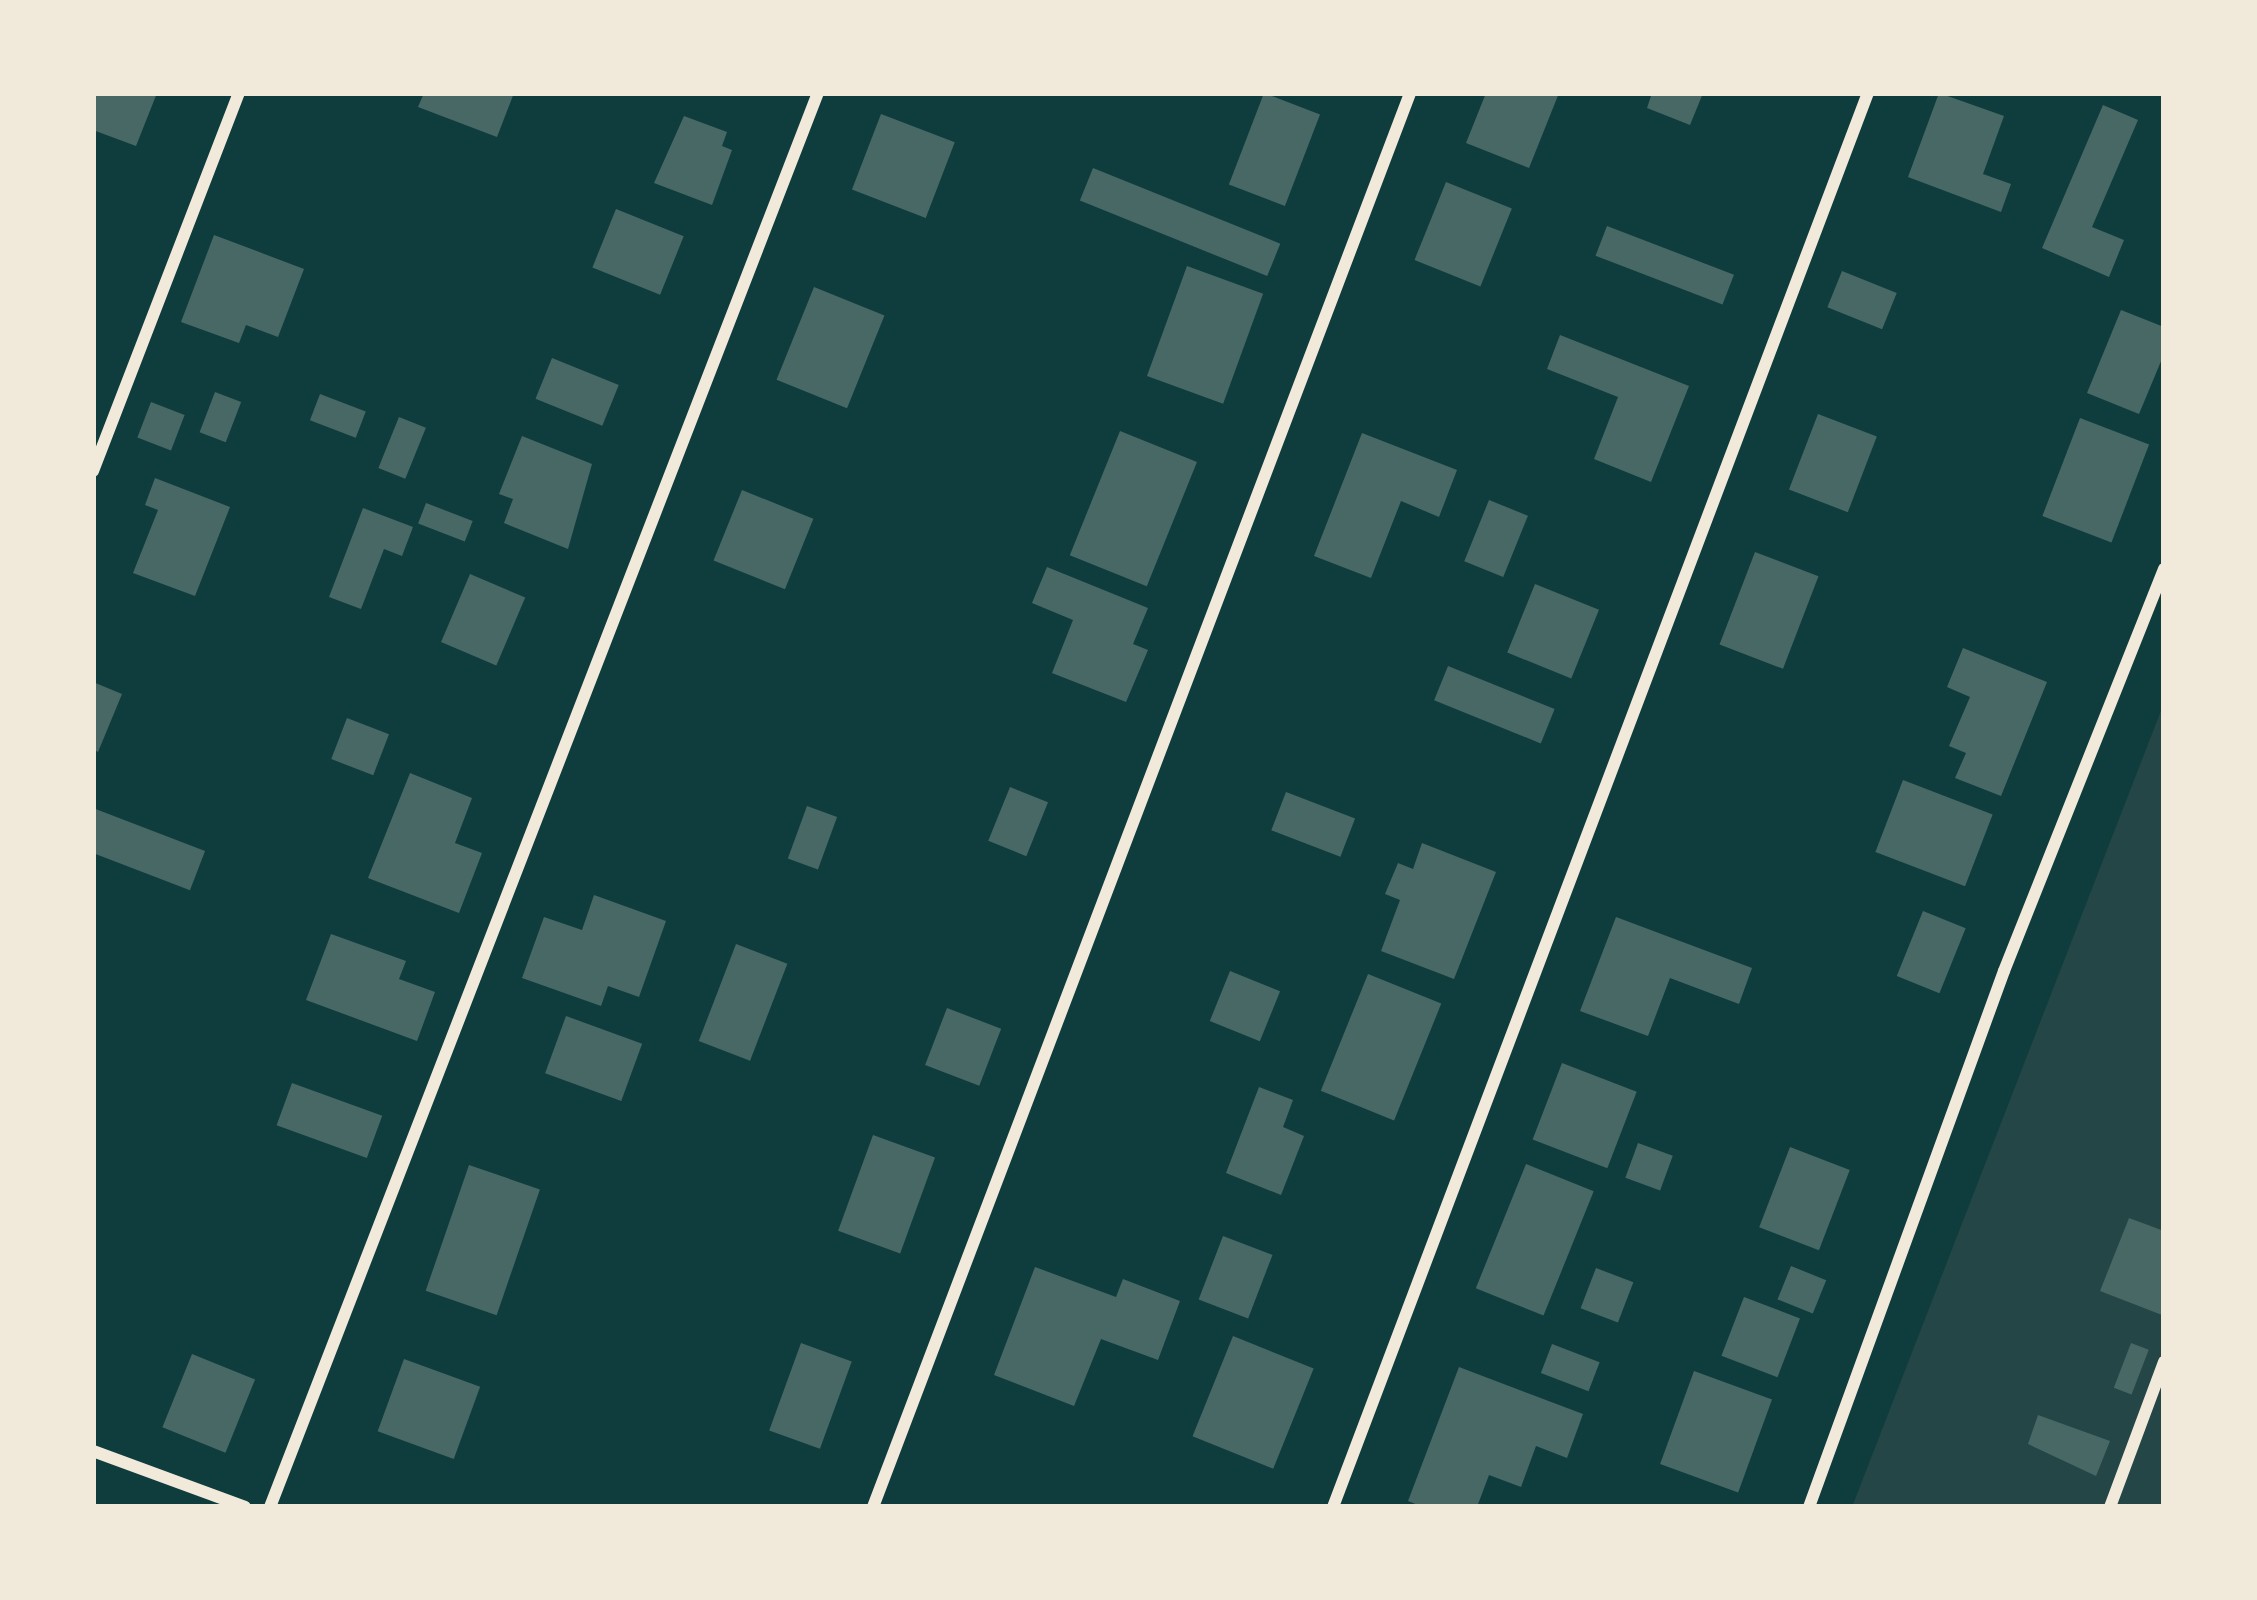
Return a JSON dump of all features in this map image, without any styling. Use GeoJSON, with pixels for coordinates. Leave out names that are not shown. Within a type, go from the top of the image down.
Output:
{"type":"FeatureCollection","features":[{"type":"Feature","properties":{"kind":"street"},"geometry":{"type":"LineString","coordinates":[[93,471],[239,93]]}},
{"type":"Feature","properties":{"kind":"street"},"geometry":{"type":"LineString","coordinates":[[271,1507],[818,93]]}},
{"type":"Feature","properties":{"kind":"street"},"geometry":{"type":"LineString","coordinates":[[873,1507],[1410,93]]}},
{"type":"Feature","properties":{"kind":"street"},"geometry":{"type":"LineString","coordinates":[[1334,1507],[1868,93]]}},
{"type":"Feature","properties":{"kind":"street"},"geometry":{"type":"LineString","coordinates":[[1809,1507],[2004,971],[2164,569]]}},
{"type":"Feature","properties":{"kind":"street"},"geometry":{"type":"LineString","coordinates":[[2110,1507],[2164,1362]]}},
{"type":"Feature","properties":{"kind":"street"},"geometry":{"type":"LineString","coordinates":[[93,1450],[245,1507]]}},
{"type":"Feature","properties":{"kind":"shaded area"},"geometry":{"type":"Polygon","coordinates":[[[2164,703],[2164,1507],[1852,1507],[2164,703]]]}},
{"type":"Feature","properties":{"kind":"building"},"geometry":{"type":"Polygon","coordinates":[[[93,93],[157,93],[136,146],[93,130],[93,93]]]}},
{"type":"Feature","properties":{"kind":"building"},"geometry":{"type":"Polygon","coordinates":[[[424,93],[514,93],[497,137],[418,107],[424,93]]]}},
{"type":"Feature","properties":{"kind":"building"},"geometry":{"type":"Polygon","coordinates":[[[1264,93],[1320,115],[1285,206],[1229,184],[1264,93]]]}},
{"type":"Feature","properties":{"kind":"building"},"geometry":{"type":"Polygon","coordinates":[[[1486,93],[1559,93],[1529,168],[1466,143],[1486,93]]]}},
{"type":"Feature","properties":{"kind":"building"},"geometry":{"type":"Polygon","coordinates":[[[1652,93],[1703,93],[1690,125],[1647,108],[1652,93]]]}},
{"type":"Feature","properties":{"kind":"building"},"geometry":{"type":"Polygon","coordinates":[[[1939,93],[2004,116],[1983,174],[2011,184],[2001,212],[1908,177],[1939,93]]]}},
{"type":"Feature","properties":{"kind":"building"},"geometry":{"type":"Polygon","coordinates":[[[2103,105],[2138,120],[2092,227],[2124,240],[2109,277],[2042,248],[2103,105]]]}},
{"type":"Feature","properties":{"kind":"building"},"geometry":{"type":"Polygon","coordinates":[[[881,114],[955,142],[926,218],[852,190],[881,114]]]}},
{"type":"Feature","properties":{"kind":"building"},"geometry":{"type":"Polygon","coordinates":[[[684,116],[727,132],[722,146],[732,150],[712,205],[654,183],[684,116]]]}},
{"type":"Feature","properties":{"kind":"building"},"geometry":{"type":"Polygon","coordinates":[[[1093,168],[1280,244],[1267,276],[1080,200],[1093,168]]]}},
{"type":"Feature","properties":{"kind":"building"},"geometry":{"type":"Polygon","coordinates":[[[1446,182],[1512,209],[1480,286],[1415,260],[1446,182]]]}},
{"type":"Feature","properties":{"kind":"building"},"geometry":{"type":"Polygon","coordinates":[[[616,209],[684,236],[660,295],[592,267],[616,209]]]}},
{"type":"Feature","properties":{"kind":"building"},"geometry":{"type":"Polygon","coordinates":[[[1607,226],[1734,275],[1722,305],[1596,256],[1607,226]]]}},
{"type":"Feature","properties":{"kind":"building"},"geometry":{"type":"Polygon","coordinates":[[[214,235],[304,269],[278,337],[246,325],[239,343],[181,322],[214,235]]]}},
{"type":"Feature","properties":{"kind":"building"},"geometry":{"type":"Polygon","coordinates":[[[1187,266],[1263,294],[1223,404],[1147,376],[1187,266]]]}},
{"type":"Feature","properties":{"kind":"building"},"geometry":{"type":"Polygon","coordinates":[[[1842,271],[1897,293],[1882,329],[1827,307],[1842,271]]]}},
{"type":"Feature","properties":{"kind":"building"},"geometry":{"type":"Polygon","coordinates":[[[814,287],[884,315],[847,408],[777,380],[814,287]]]}},
{"type":"Feature","properties":{"kind":"building"},"geometry":{"type":"Polygon","coordinates":[[[2121,310],[2164,327],[2164,354],[2139,414],[2087,393],[2121,310]]]}},
{"type":"Feature","properties":{"kind":"building"},"geometry":{"type":"Polygon","coordinates":[[[1560,335],[1689,386],[1651,482],[1594,459],[1618,397],[1547,369],[1560,335]]]}},
{"type":"Feature","properties":{"kind":"building"},"geometry":{"type":"Polygon","coordinates":[[[552,358],[619,385],[602,426],[536,399],[552,358]]]}},
{"type":"Feature","properties":{"kind":"building"},"geometry":{"type":"Polygon","coordinates":[[[215,392],[241,402],[226,442],[200,432],[215,392]]]}},
{"type":"Feature","properties":{"kind":"building"},"geometry":{"type":"Polygon","coordinates":[[[320,394],[366,412],[356,438],[310,420],[320,394]]]}},
{"type":"Feature","properties":{"kind":"building"},"geometry":{"type":"Polygon","coordinates":[[[151,402],[185,415],[171,450],[137,437],[151,402]]]}},
{"type":"Feature","properties":{"kind":"building"},"geometry":{"type":"Polygon","coordinates":[[[1818,414],[1877,437],[1848,512],[1789,490],[1818,414]]]}},
{"type":"Feature","properties":{"kind":"building"},"geometry":{"type":"Polygon","coordinates":[[[399,417],[426,428],[405,479],[378,468],[399,417]]]}},
{"type":"Feature","properties":{"kind":"building"},"geometry":{"type":"Polygon","coordinates":[[[2080,418],[2149,445],[2111,543],[2042,516],[2080,418]]]}},
{"type":"Feature","properties":{"kind":"building"},"geometry":{"type":"Polygon","coordinates":[[[1120,431],[1197,462],[1147,586],[1070,555],[1120,431]]]}},
{"type":"Feature","properties":{"kind":"building"},"geometry":{"type":"Polygon","coordinates":[[[1362,433],[1457,470],[1439,517],[1401,501],[1371,578],[1314,556],[1362,433]]]}},
{"type":"Feature","properties":{"kind":"building"},"geometry":{"type":"Polygon","coordinates":[[[522,436],[592,464],[568,549],[504,523],[513,499],[499,494],[522,436]]]}},
{"type":"Feature","properties":{"kind":"building"},"geometry":{"type":"Polygon","coordinates":[[[155,478],[230,507],[195,596],[133,573],[158,510],[145,505],[155,478]]]}},
{"type":"Feature","properties":{"kind":"building"},"geometry":{"type":"Polygon","coordinates":[[[742,490],[813,519],[785,589],[714,560],[742,490]]]}},
{"type":"Feature","properties":{"kind":"building"},"geometry":{"type":"Polygon","coordinates":[[[1489,500],[1528,516],[1503,577],[1464,561],[1489,500]]]}},
{"type":"Feature","properties":{"kind":"building"},"geometry":{"type":"Polygon","coordinates":[[[426,503],[473,521],[465,541],[418,524],[426,503]]]}},
{"type":"Feature","properties":{"kind":"building"},"geometry":{"type":"Polygon","coordinates":[[[363,508],[413,527],[402,556],[384,549],[361,609],[329,597],[363,508]]]}},
{"type":"Feature","properties":{"kind":"building"},"geometry":{"type":"Polygon","coordinates":[[[1755,552],[1818,576],[1783,669],[1720,644],[1755,552]]]}},
{"type":"Feature","properties":{"kind":"building"},"geometry":{"type":"Polygon","coordinates":[[[1047,567],[1148,608],[1133,644],[1148,650],[1126,702],[1052,673],[1073,620],[1032,603],[1047,567]]]}},
{"type":"Feature","properties":{"kind":"building"},"geometry":{"type":"Polygon","coordinates":[[[470,574],[525,597],[496,666],[441,642],[470,574]]]}},
{"type":"Feature","properties":{"kind":"building"},"geometry":{"type":"Polygon","coordinates":[[[1535,584],[1599,610],[1571,678],[1507,653],[1535,584]]]}},
{"type":"Feature","properties":{"kind":"building"},"geometry":{"type":"Polygon","coordinates":[[[1963,648],[2047,682],[2001,796],[1955,778],[1966,753],[1949,746],[1970,697],[1947,687],[1963,648]]]}},
{"type":"Feature","properties":{"kind":"building"},"geometry":{"type":"Polygon","coordinates":[[[1448,666],[1555,709],[1541,743],[1434,700],[1448,666]]]}},
{"type":"Feature","properties":{"kind":"building"},"geometry":{"type":"Polygon","coordinates":[[[93,682],[122,694],[98,752],[93,749],[93,682]]]}},
{"type":"Feature","properties":{"kind":"building"},"geometry":{"type":"Polygon","coordinates":[[[347,718],[389,734],[373,775],[331,759],[347,718]]]}},
{"type":"Feature","properties":{"kind":"building"},"geometry":{"type":"Polygon","coordinates":[[[410,773],[472,798],[455,843],[482,853],[459,913],[368,878],[410,773]]]}},
{"type":"Feature","properties":{"kind":"building"},"geometry":{"type":"Polygon","coordinates":[[[1903,780],[1993,814],[1965,886],[1875,852],[1903,780]]]}},
{"type":"Feature","properties":{"kind":"building"},"geometry":{"type":"Polygon","coordinates":[[[1010,787],[1048,802],[1026,856],[988,841],[1010,787]]]}},
{"type":"Feature","properties":{"kind":"building"},"geometry":{"type":"Polygon","coordinates":[[[1286,792],[1355,819],[1340,857],[1271,830],[1286,792]]]}},
{"type":"Feature","properties":{"kind":"building"},"geometry":{"type":"Polygon","coordinates":[[[807,806],[837,817],[818,870],[788,859],[807,806]]]}},
{"type":"Feature","properties":{"kind":"building"},"geometry":{"type":"Polygon","coordinates":[[[93,808],[205,851],[190,890],[93,853],[93,808]]]}},
{"type":"Feature","properties":{"kind":"building"},"geometry":{"type":"Polygon","coordinates":[[[1422,843],[1496,872],[1454,979],[1381,951],[1400,900],[1385,894],[1398,863],[1413,869],[1422,843]]]}},
{"type":"Feature","properties":{"kind":"building"},"geometry":{"type":"Polygon","coordinates":[[[594,895],[666,921],[639,997],[608,986],[601,1006],[522,978],[544,917],[582,930],[594,895]]]}},
{"type":"Feature","properties":{"kind":"building"},"geometry":{"type":"Polygon","coordinates":[[[1923,911],[1966,928],[1939,993],[1897,976],[1923,911]]]}},
{"type":"Feature","properties":{"kind":"building"},"geometry":{"type":"Polygon","coordinates":[[[1616,917],[1752,968],[1739,1004],[1670,978],[1648,1036],[1580,1011],[1616,917]]]}},
{"type":"Feature","properties":{"kind":"building"},"geometry":{"type":"Polygon","coordinates":[[[331,934],[406,961],[399,979],[435,992],[417,1041],[306,1000],[331,934]]]}},
{"type":"Feature","properties":{"kind":"building"},"geometry":{"type":"Polygon","coordinates":[[[736,944],[787,964],[750,1061],[699,1041],[736,944]]]}},
{"type":"Feature","properties":{"kind":"building"},"geometry":{"type":"Polygon","coordinates":[[[1230,971],[1280,991],[1260,1041],[1210,1021],[1230,971]]]}},
{"type":"Feature","properties":{"kind":"building"},"geometry":{"type":"Polygon","coordinates":[[[1368,974],[1441,1004],[1394,1120],[1321,1091],[1368,974]]]}},
{"type":"Feature","properties":{"kind":"building"},"geometry":{"type":"Polygon","coordinates":[[[947,1008],[1001,1029],[979,1086],[925,1065],[947,1008]]]}},
{"type":"Feature","properties":{"kind":"building"},"geometry":{"type":"Polygon","coordinates":[[[566,1016],[642,1044],[621,1101],[545,1073],[566,1016]]]}},
{"type":"Feature","properties":{"kind":"building"},"geometry":{"type":"Polygon","coordinates":[[[1562,1063],[1637,1092],[1607,1168],[1533,1140],[1562,1063]]]}},
{"type":"Feature","properties":{"kind":"building"},"geometry":{"type":"Polygon","coordinates":[[[292,1083],[382,1116],[367,1158],[277,1125],[292,1083]]]}},
{"type":"Feature","properties":{"kind":"building"},"geometry":{"type":"Polygon","coordinates":[[[1259,1087],[1293,1100],[1283,1127],[1304,1136],[1281,1195],[1226,1173],[1259,1087]]]}},
{"type":"Feature","properties":{"kind":"building"},"geometry":{"type":"Polygon","coordinates":[[[873,1135],[935,1158],[900,1253],[838,1231],[873,1135]]]}},
{"type":"Feature","properties":{"kind":"building"},"geometry":{"type":"Polygon","coordinates":[[[1638,1143],[1673,1156],[1660,1190],[1625,1178],[1638,1143]]]}},
{"type":"Feature","properties":{"kind":"building"},"geometry":{"type":"Polygon","coordinates":[[[1790,1147],[1850,1170],[1819,1250],[1759,1227],[1790,1147]]]}},
{"type":"Feature","properties":{"kind":"building"},"geometry":{"type":"Polygon","coordinates":[[[1526,1164],[1594,1191],[1543,1316],[1476,1288],[1526,1164]]]}},
{"type":"Feature","properties":{"kind":"building"},"geometry":{"type":"Polygon","coordinates":[[[469,1165],[540,1189],[497,1315],[426,1291],[469,1165]]]}},
{"type":"Feature","properties":{"kind":"building"},"geometry":{"type":"Polygon","coordinates":[[[2129,1218],[2164,1231],[2162,1315],[2100,1291],[2129,1218]]]}},
{"type":"Feature","properties":{"kind":"building"},"geometry":{"type":"Polygon","coordinates":[[[1223,1236],[1272,1255],[1248,1318],[1199,1299],[1223,1236]]]}},
{"type":"Feature","properties":{"kind":"building"},"geometry":{"type":"Polygon","coordinates":[[[1791,1266],[1826,1280],[1813,1314],[1778,1299],[1791,1266]]]}},
{"type":"Feature","properties":{"kind":"building"},"geometry":{"type":"Polygon","coordinates":[[[1035,1267],[1116,1297],[1123,1279],[1180,1301],[1158,1360],[1101,1339],[1074,1406],[994,1375],[1035,1267]]]}},
{"type":"Feature","properties":{"kind":"building"},"geometry":{"type":"Polygon","coordinates":[[[1596,1268],[1633,1282],[1618,1322],[1581,1308],[1596,1268]]]}},
{"type":"Feature","properties":{"kind":"building"},"geometry":{"type":"Polygon","coordinates":[[[1744,1297],[1800,1319],[1777,1377],[1721,1356],[1744,1297]]]}},
{"type":"Feature","properties":{"kind":"building"},"geometry":{"type":"Polygon","coordinates":[[[1233,1336],[1314,1369],[1273,1469],[1193,1436],[1233,1336]]]}},
{"type":"Feature","properties":{"kind":"building"},"geometry":{"type":"Polygon","coordinates":[[[801,1343],[852,1361],[820,1449],[769,1430],[801,1343]]]}},
{"type":"Feature","properties":{"kind":"building"},"geometry":{"type":"Polygon","coordinates":[[[2131,1343],[2149,1350],[2132,1395],[2114,1388],[2131,1343]]]}},
{"type":"Feature","properties":{"kind":"building"},"geometry":{"type":"Polygon","coordinates":[[[1552,1344],[1600,1362],[1589,1391],[1541,1373],[1552,1344]]]}},
{"type":"Feature","properties":{"kind":"building"},"geometry":{"type":"Polygon","coordinates":[[[192,1354],[255,1379],[225,1453],[162,1427],[192,1354]]]}},
{"type":"Feature","properties":{"kind":"building"},"geometry":{"type":"Polygon","coordinates":[[[404,1359],[480,1387],[454,1459],[378,1431],[404,1359]]]}},
{"type":"Feature","properties":{"kind":"building"},"geometry":{"type":"Polygon","coordinates":[[[1459,1367],[1583,1414],[1567,1458],[1536,1446],[1521,1487],[1489,1475],[1477,1507],[1423,1507],[1408,1501],[1459,1367]]]}},
{"type":"Feature","properties":{"kind":"building"},"geometry":{"type":"Polygon","coordinates":[[[1694,1371],[1772,1399],[1738,1492],[1660,1464],[1694,1371]]]}},
{"type":"Feature","properties":{"kind":"building"},"geometry":{"type":"Polygon","coordinates":[[[2038,1415],[2110,1441],[2096,1476],[2028,1444],[2038,1415]]]}}]}
